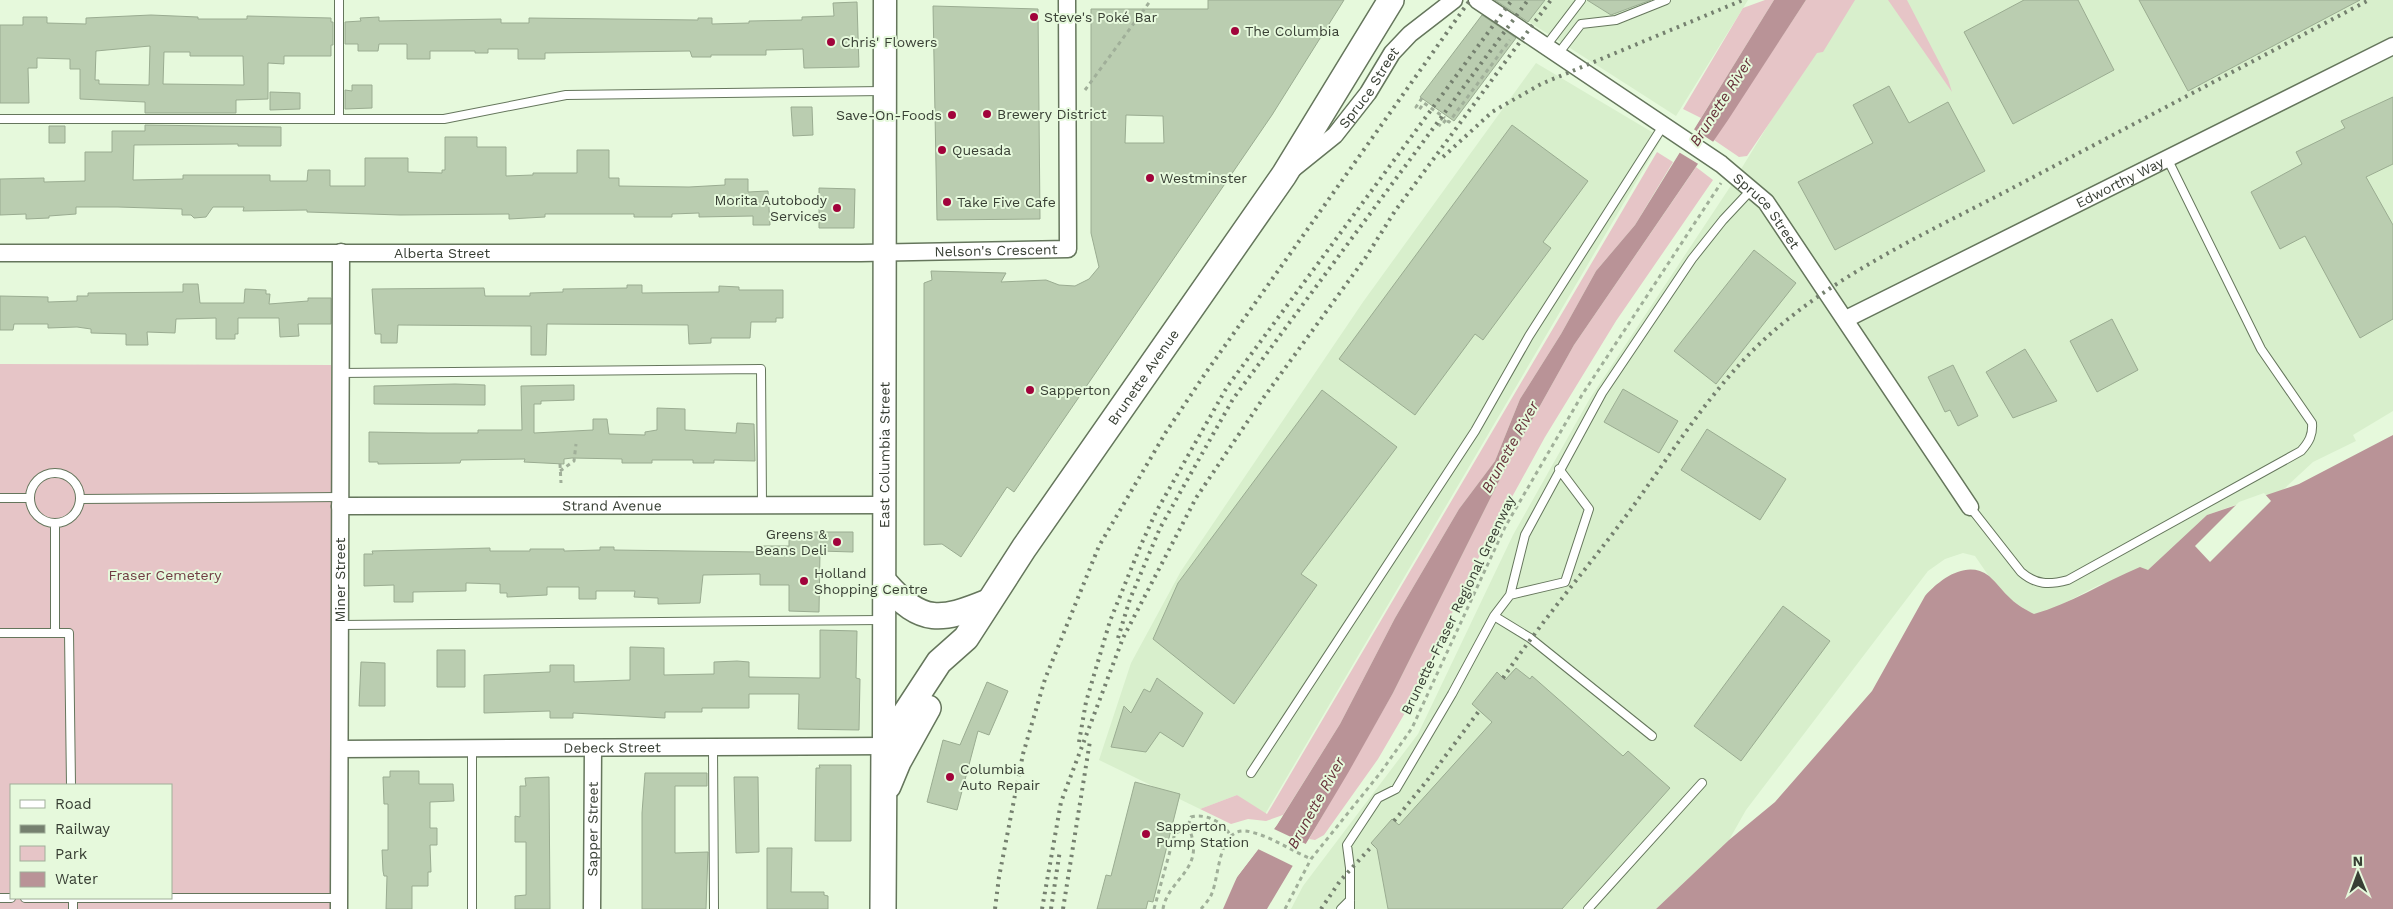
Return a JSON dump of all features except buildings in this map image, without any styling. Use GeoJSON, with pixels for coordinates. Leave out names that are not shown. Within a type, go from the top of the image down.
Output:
{"type":"FeatureCollection","features":[{"type":"Feature","properties":{"kind":"main road","name":"Brunette Avenue"},"geometry":{"type":"LineString","coordinates":[[884,746],[940,662],[966,638],[988,602],[1139,381],[1284,175],[1391,0]]}},
{"type":"Feature","properties":{"kind":"main road"},"geometry":{"type":"LineString","coordinates":[[886,584],[899,599],[925,614],[941,617],[957,615],[988,602]]}},
{"type":"Feature","properties":{"kind":"main road"},"geometry":{"type":"LineString","coordinates":[[884,795],[915,729],[948,675],[966,638]]}},
{"type":"Feature","properties":{"kind":"main road","name":"East Columbia Street"},"geometry":{"type":"LineString","coordinates":[[883,909],[884,746]]}},
{"type":"Feature","properties":{"kind":"street","name":"Nelson's Crescent"},"geometry":{"type":"LineString","coordinates":[[886,253],[1068,249],[1067,0]]}},
{"type":"Feature","properties":{"kind":"street","name":"Spruce Street"},"geometry":{"type":"LineString","coordinates":[[1284,175],[1335,135],[1368,93],[1392,53],[1410,34],[1454,0]]}},
{"type":"Feature","properties":{"kind":"street","name":"Spruce Street"},"geometry":{"type":"LineString","coordinates":[[1477,0],[1679,136],[1722,171],[1752,189],[1766,202],[1970,507]]}},
{"type":"Feature","properties":{"kind":"street","name":"East Columbia Street"},"geometry":{"type":"LineString","coordinates":[[884,746],[886,620],[886,91],[890,5]]}},
{"type":"Feature","properties":{"kind":"street","name":"Edworthy Way"},"geometry":{"type":"LineString","coordinates":[[1846,319],[2393,46]]}},
{"type":"Feature","properties":{"kind":"street","name":"Alberta Street"},"geometry":{"type":"LineString","coordinates":[[0,252],[886,253]]}},
{"type":"Feature","properties":{"kind":"street","name":"Miner Street"},"geometry":{"type":"LineString","coordinates":[[340,252],[339,373],[342,625],[340,904]]}},
{"type":"Feature","properties":{"kind":"street","name":"Strand Avenue"},"geometry":{"type":"LineString","coordinates":[[340,501],[886,505]]}},
{"type":"Feature","properties":{"kind":"street","name":"Debeck Street"},"geometry":{"type":"LineString","coordinates":[[340,749],[884,746]]}},
{"type":"Feature","properties":{"kind":"street","name":"Sapper Street"},"geometry":{"type":"LineString","coordinates":[[592,909],[593,749]]}},
{"type":"Feature","properties":{"kind":"lane"},"geometry":{"type":"LineString","coordinates":[[339,0],[339,119]]}},
{"type":"Feature","properties":{"kind":"lane"},"geometry":{"type":"LineString","coordinates":[[1552,50],[1581,0]]}},
{"type":"Feature","properties":{"kind":"lane"},"geometry":{"type":"LineString","coordinates":[[1552,50],[1580,24],[1616,20],[1666,0]]}},
{"type":"Feature","properties":{"kind":"lane"},"geometry":{"type":"LineString","coordinates":[[0,119],[444,119],[566,95],[886,91]]}},
{"type":"Feature","properties":{"kind":"lane"},"geometry":{"type":"LineString","coordinates":[[1251,773],[1475,431],[1529,336],[1663,126]]}},
{"type":"Feature","properties":{"kind":"lane"},"geometry":{"type":"LineString","coordinates":[[1970,507],[2021,572],[2030,580],[2051,584],[2068,580],[2300,452],[2308,444],[2313,434],[2312,423],[2261,349],[2167,158]]}},
{"type":"Feature","properties":{"kind":"lane"},"geometry":{"type":"LineString","coordinates":[[1350,909],[1348,845],[1378,798],[1396,788],[1452,694],[1494,616],[1510,594],[1525,535],[1559,469],[1602,393],[1641,332],[1692,259],[1723,220],[1752,189]]}},
{"type":"Feature","properties":{"kind":"lane"},"geometry":{"type":"LineString","coordinates":[[339,373],[761,369],[762,504]]}},
{"type":"Feature","properties":{"kind":"lane"},"geometry":{"type":"LineString","coordinates":[[1510,594],[1565,582],[1589,509],[1559,469]]}},
{"type":"Feature","properties":{"kind":"lane"},"geometry":{"type":"LineString","coordinates":[[54,473],[70,478],[75,483],[80,499],[74,514],[68,520],[55,523],[44,522],[37,517],[32,510],[29,498],[33,485],[38,478],[54,473]]}},
{"type":"Feature","properties":{"kind":"lane"},"geometry":{"type":"LineString","coordinates":[[0,498],[29,498]]}},
{"type":"Feature","properties":{"kind":"lane"},"geometry":{"type":"LineString","coordinates":[[80,499],[340,501]]}},
{"type":"Feature","properties":{"kind":"lane"},"geometry":{"type":"LineString","coordinates":[[55,523],[55,633]]}},
{"type":"Feature","properties":{"kind":"lane"},"geometry":{"type":"LineString","coordinates":[[1494,616],[1530,638],[1652,736]]}},
{"type":"Feature","properties":{"kind":"lane"},"geometry":{"type":"LineString","coordinates":[[342,625],[886,620]]}},
{"type":"Feature","properties":{"kind":"lane"},"geometry":{"type":"LineString","coordinates":[[0,633],[69,633],[71,784]]}},
{"type":"Feature","properties":{"kind":"lane"},"geometry":{"type":"LineString","coordinates":[[713,747],[714,909]]}},
{"type":"Feature","properties":{"kind":"lane"},"geometry":{"type":"LineString","coordinates":[[472,749],[472,909]]}},
{"type":"Feature","properties":{"kind":"lane"},"geometry":{"type":"LineString","coordinates":[[1588,909],[1702,784]]}},
{"type":"Feature","properties":{"kind":"lane"},"geometry":{"type":"LineString","coordinates":[[118,899],[340,904]]}},
{"type":"Feature","properties":{"kind":"lane"},"geometry":{"type":"LineString","coordinates":[[1341,909],[1350,900]]}},
{"type":"Feature","properties":{"kind":"path"},"geometry":{"type":"LineString","coordinates":[[1085,90],[1151,0]]}},
{"type":"Feature","properties":{"kind":"path"},"geometry":{"type":"LineString","coordinates":[[1422,98],[1416,107],[1419,110],[1424,103],[1449,122],[1519,28]]}},
{"type":"Feature","properties":{"kind":"path","name":"Brunette-Fraser Regional Greenway"},"geometry":{"type":"LineString","coordinates":[[1285,909],[1311,860],[1381,772],[1412,728],[1505,527],[1582,395],[1722,171]]}},
{"type":"Feature","properties":{"kind":"path"},"geometry":{"type":"LineString","coordinates":[[560,471],[574,461],[576,444]]}},
{"type":"Feature","properties":{"kind":"path"},"geometry":{"type":"LineString","coordinates":[[560,464],[560,483]]}},
{"type":"Feature","properties":{"kind":"path"},"geometry":{"type":"LineString","coordinates":[[1187,829],[1191,817],[1212,819],[1221,823],[1231,836]]}},
{"type":"Feature","properties":{"kind":"path"},"geometry":{"type":"LineString","coordinates":[[1154,909],[1175,833],[1187,829]]}},
{"type":"Feature","properties":{"kind":"path"},"geometry":{"type":"LineString","coordinates":[[1162,909],[1166,896],[1186,873],[1191,860],[1193,844],[1191,834],[1187,829]]}},
{"type":"Feature","properties":{"kind":"path"},"geometry":{"type":"LineString","coordinates":[[1201,909],[1212,894],[1224,846],[1231,836],[1244,831],[1255,833],[1311,860]]}},
{"type":"Feature","properties":{"kind":"shaded area"},"geometry":{"type":"Polygon","coordinates":[[[1495,0],[1748,0],[1676,116],[1495,0]]]}},
{"type":"Feature","properties":{"kind":"shaded area"},"geometry":{"type":"Polygon","coordinates":[[[1845,0],[2393,0],[2393,411],[2353,435],[2356,441],[2313,462],[2271,501],[2235,505],[2207,515],[2148,571],[2099,585],[2053,609],[2034,615],[2011,600],[1988,575],[1975,556],[1963,553],[1945,559],[1928,571],[1746,810],[1729,840],[1656,909],[1291,909],[1303,886],[1418,734],[1513,535],[1589,400],[1730,187],[1845,0]]]}},
{"type":"Feature","properties":{"kind":"shaded area"},"geometry":{"type":"Polygon","coordinates":[[[1536,63],[1662,138],[1264,816],[1237,795],[1200,809],[1099,760],[1131,663],[1181,571],[1363,302],[1536,63]]]}},
{"type":"Feature","properties":{"kind":"green space"},"geometry":{"type":"Polygon","coordinates":[[[1765,0],[1774,0],[1701,118],[1683,109],[1743,8],[1765,0]]]}},
{"type":"Feature","properties":{"kind":"green space"},"geometry":{"type":"Polygon","coordinates":[[[1806,0],[1855,0],[1823,52],[1817,53],[1747,156],[1739,157],[1714,140],[1806,0]]]}},
{"type":"Feature","properties":{"kind":"green space"},"geometry":{"type":"Polygon","coordinates":[[[1888,0],[1907,0],[1948,79],[1952,92],[1888,0]]]}},
{"type":"Feature","properties":{"kind":"green space"},"geometry":{"type":"Polygon","coordinates":[[[1657,152],[1673,162],[1635,225],[1596,271],[1561,334],[1520,399],[1495,461],[1459,509],[1395,618],[1340,724],[1283,815],[1266,821],[1248,819],[1231,824],[1200,809],[1237,795],[1267,814],[1657,152]]]}},
{"type":"Feature","properties":{"kind":"green space"},"geometry":{"type":"Polygon","coordinates":[[[1696,167],[1713,180],[1616,321],[1545,437],[1473,568],[1409,706],[1378,759],[1324,835],[1315,840],[1309,839],[1393,693],[1507,465],[1574,345],[1696,167]]]}},
{"type":"Feature","properties":{"kind":"green space","name":"Fraser Cemetery"},"geometry":{"type":"Polygon","coordinates":[[[0,364],[331,365],[331,909],[0,909],[0,364]]]}},
{"type":"Feature","properties":{"kind":"water","name":"Brunette River"},"geometry":{"type":"Polygon","coordinates":[[[1774,0],[1806,0],[1728,120],[1574,345],[1507,465],[1393,693],[1267,909],[1219,909],[1237,877],[1277,825],[1340,724],[1395,618],[1459,509],[1495,461],[1520,399],[1561,334],[1596,271],[1635,225],[1774,0]]]}},
{"type":"Feature","properties":{"kind":"water"},"geometry":{"type":"Polygon","coordinates":[[[2393,435],[2393,909],[1656,909],[1729,840],[1775,802],[1872,691],[1925,596],[1938,583],[1963,570],[1981,571],[1989,576],[2013,601],[2025,609],[2034,614],[2047,610],[2140,567],[2148,570],[2207,515],[2299,484],[2393,435]]]}},
{"type":"Feature","properties":{"kind":"pier"},"geometry":{"type":"Polygon","coordinates":[[[1692,128],[1715,143],[1700,165],[1677,151],[1692,128]]]}},
{"type":"Feature","properties":{"kind":"pier"},"geometry":{"type":"Polygon","coordinates":[[[2264,493],[2271,501],[2210,562],[2195,546],[2239,502],[2264,493]]]}},
{"type":"Feature","properties":{"kind":"pier"},"geometry":{"type":"Polygon","coordinates":[[[1283,815],[1274,829],[1308,845],[1295,867],[1258,849],[1237,877],[1223,909],[1217,909],[1235,876],[1278,818],[1283,815]]]}},
{"type":"Feature","properties":{"kind":"railway"},"geometry":{"type":"LineString","coordinates":[[995,909],[999,877],[1023,754],[1045,679],[1099,546],[1166,432],[1207,371],[1470,0]]}},
{"type":"Feature","properties":{"kind":"railway"},"geometry":{"type":"LineString","coordinates":[[1079,742],[1086,702],[1110,621],[1140,547],[1156,512],[1227,387],[1512,0]]}},
{"type":"Feature","properties":{"kind":"railway"},"geometry":{"type":"LineString","coordinates":[[1118,638],[1130,599],[1160,528],[1233,399],[1528,0]]}},
{"type":"Feature","properties":{"kind":"railway"},"geometry":{"type":"LineString","coordinates":[[1042,909],[1061,802],[1123,638],[1196,498],[1264,397],[1366,257],[1395,211],[1551,0]]}},
{"type":"Feature","properties":{"kind":"railway"},"geometry":{"type":"LineString","coordinates":[[1443,157],[1492,112],[1541,84],[1743,0]]}},
{"type":"Feature","properties":{"kind":"railway"},"geometry":{"type":"LineString","coordinates":[[1503,678],[1532,637],[1626,516],[1717,390],[1737,367],[1782,324],[1838,283],[1897,248],[2369,0]]}},
{"type":"Feature","properties":{"kind":"railway"},"geometry":{"type":"LineString","coordinates":[[1394,821],[1479,711]]}},
{"type":"Feature","properties":{"kind":"railway"},"geometry":{"type":"LineString","coordinates":[[1063,909],[1090,741]]}},
{"type":"Feature","properties":{"kind":"railway"},"geometry":{"type":"LineString","coordinates":[[1321,909],[1340,881],[1373,845]]}},
{"type":"Feature","properties":{"kind":"railway"},"geometry":{"type":"LineString","coordinates":[[1051,909],[1060,850]]}},
{"type":"Feature","properties":{"kind":"place","name":"Steve's Poké Bar"},"geometry":{"type":"Point","coordinates":[1034,17]}},
{"type":"Feature","properties":{"kind":"place","name":"The Columbia"},"geometry":{"type":"Point","coordinates":[1235,31]}},
{"type":"Feature","properties":{"kind":"place","name":"Chris' Flowers"},"geometry":{"type":"Point","coordinates":[831,42]}},
{"type":"Feature","properties":{"kind":"place","name":"Brewery District"},"geometry":{"type":"Point","coordinates":[987,114]}},
{"type":"Feature","properties":{"kind":"place","name":"Save-On-Foods"},"geometry":{"type":"Point","coordinates":[952,115]}},
{"type":"Feature","properties":{"kind":"place","name":"Quesada"},"geometry":{"type":"Point","coordinates":[942,150]}},
{"type":"Feature","properties":{"kind":"place","name":"Westminster"},"geometry":{"type":"Point","coordinates":[1150,178]}},
{"type":"Feature","properties":{"kind":"place","name":"Take Five Cafe"},"geometry":{"type":"Point","coordinates":[947,202]}},
{"type":"Feature","properties":{"kind":"place","name":"Morita Autobody Services"},"geometry":{"type":"Point","coordinates":[837,208]}},
{"type":"Feature","properties":{"kind":"place","name":"Sapperton"},"geometry":{"type":"Point","coordinates":[1030,390]}},
{"type":"Feature","properties":{"kind":"place","name":"Greens & Beans Deli"},"geometry":{"type":"Point","coordinates":[837,542]}},
{"type":"Feature","properties":{"kind":"place","name":"Holland Shopping Centre"},"geometry":{"type":"Point","coordinates":[804,581]}},
{"type":"Feature","properties":{"kind":"place","name":"Columbia Auto Repair"},"geometry":{"type":"Point","coordinates":[950,777]}},
{"type":"Feature","properties":{"kind":"place","name":"Sapperton Pump Station"},"geometry":{"type":"Point","coordinates":[1146,834]}}]}
